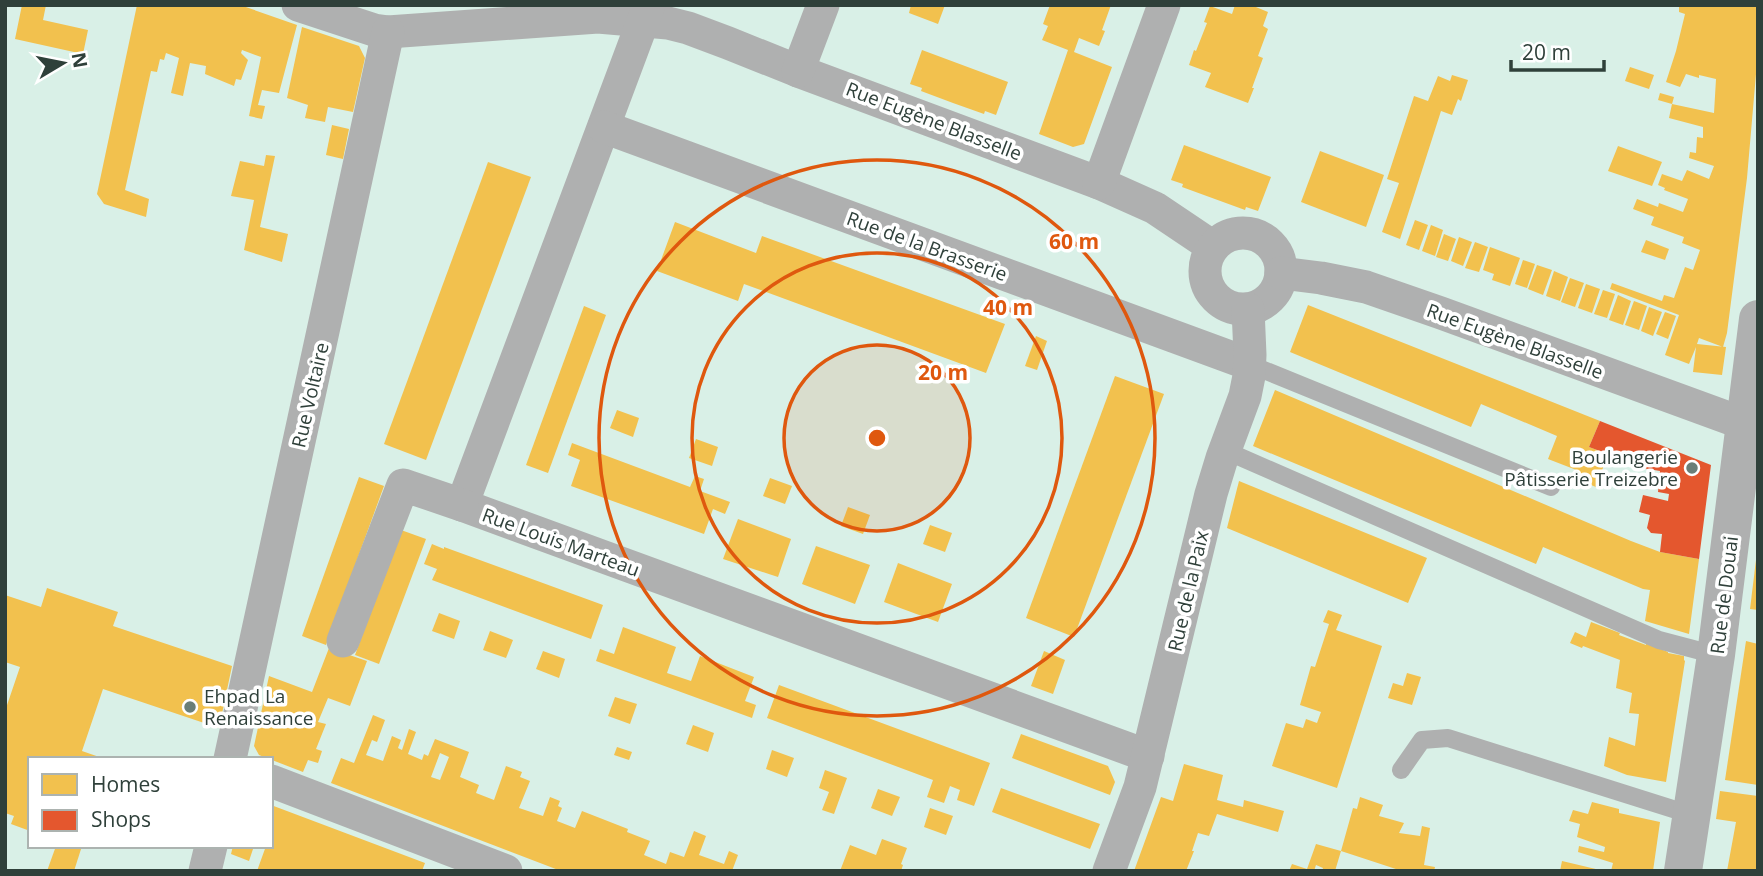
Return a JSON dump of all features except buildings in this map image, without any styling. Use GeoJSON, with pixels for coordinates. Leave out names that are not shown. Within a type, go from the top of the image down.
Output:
{"type":"FeatureCollection","features":[{"type":"Feature","properties":{"kind":"street","name":"Rue Eugène Blasselle"},"geometry":{"type":"LineString","coordinates":[[298,5],[374,30],[402,22],[598,17],[646,13],[1099,183],[1155,208],[1213,247]]}},
{"type":"Feature","properties":{"kind":"street"},"geometry":{"type":"LineString","coordinates":[[798,71],[823,5]]}},
{"type":"Feature","properties":{"kind":"street"},"geometry":{"type":"LineString","coordinates":[[1099,183],[1164,5]]}},
{"type":"Feature","properties":{"kind":"street","name":"Rue Louis Marteau"},"geometry":{"type":"LineString","coordinates":[[646,13],[462,505],[1148,756]]}},
{"type":"Feature","properties":{"kind":"street","name":"Rue Voltaire"},"geometry":{"type":"LineString","coordinates":[[230,757],[402,22]]}},
{"type":"Feature","properties":{"kind":"street","name":"Rue de la Brasserie"},"geometry":{"type":"LineString","coordinates":[[604,127],[1250,364]]}},
{"type":"Feature","properties":{"kind":"street"},"geometry":{"type":"LineString","coordinates":[[1247,233],[1270,244],[1277,254],[1281,273],[1278,286],[1271,297],[1261,305],[1248,309],[1229,307],[1218,300],[1207,284],[1205,271],[1213,247],[1234,234],[1247,233]]}},
{"type":"Feature","properties":{"kind":"street","name":"Rue Eugène Blasselle"},"geometry":{"type":"LineString","coordinates":[[1281,273],[1366,287],[1745,424]]}},
{"type":"Feature","properties":{"kind":"street","name":"Rue de la Paix"},"geometry":{"type":"LineString","coordinates":[[1109,871],[1135,803],[1211,494],[1224,450],[1245,396],[1250,364],[1248,309]]}},
{"type":"Feature","properties":{"kind":"street","name":"Rue de Douai"},"geometry":{"type":"LineString","coordinates":[[1683,871],[1716,655],[1758,319]]}},
{"type":"Feature","properties":{"kind":"street"},"geometry":{"type":"LineString","coordinates":[[343,641],[403,485],[462,505]]}},
{"type":"Feature","properties":{"kind":"street"},"geometry":{"type":"LineString","coordinates":[[273,782],[506,871]]}},
{"type":"Feature","properties":{"kind":"street"},"geometry":{"type":"LineString","coordinates":[[205,871],[211,848]]}},
{"type":"Feature","properties":{"kind":"lane"},"geometry":{"type":"LineString","coordinates":[[1250,364],[1551,487]]}},
{"type":"Feature","properties":{"kind":"lane"},"geometry":{"type":"LineString","coordinates":[[1224,450],[1659,640],[1716,655]]}},
{"type":"Feature","properties":{"kind":"lane"},"geometry":{"type":"LineString","coordinates":[[1401,770],[1422,740],[1448,738],[1692,815]]}},
{"type":"Feature","properties":{"kind":"place","name":"Boulangerie Pâtisserie Treizebre"},"geometry":{"type":"Point","coordinates":[1692,468]}},
{"type":"Feature","properties":{"kind":"place","name":"Ehpad La Renaissance"},"geometry":{"type":"Point","coordinates":[190,707]}}]}
